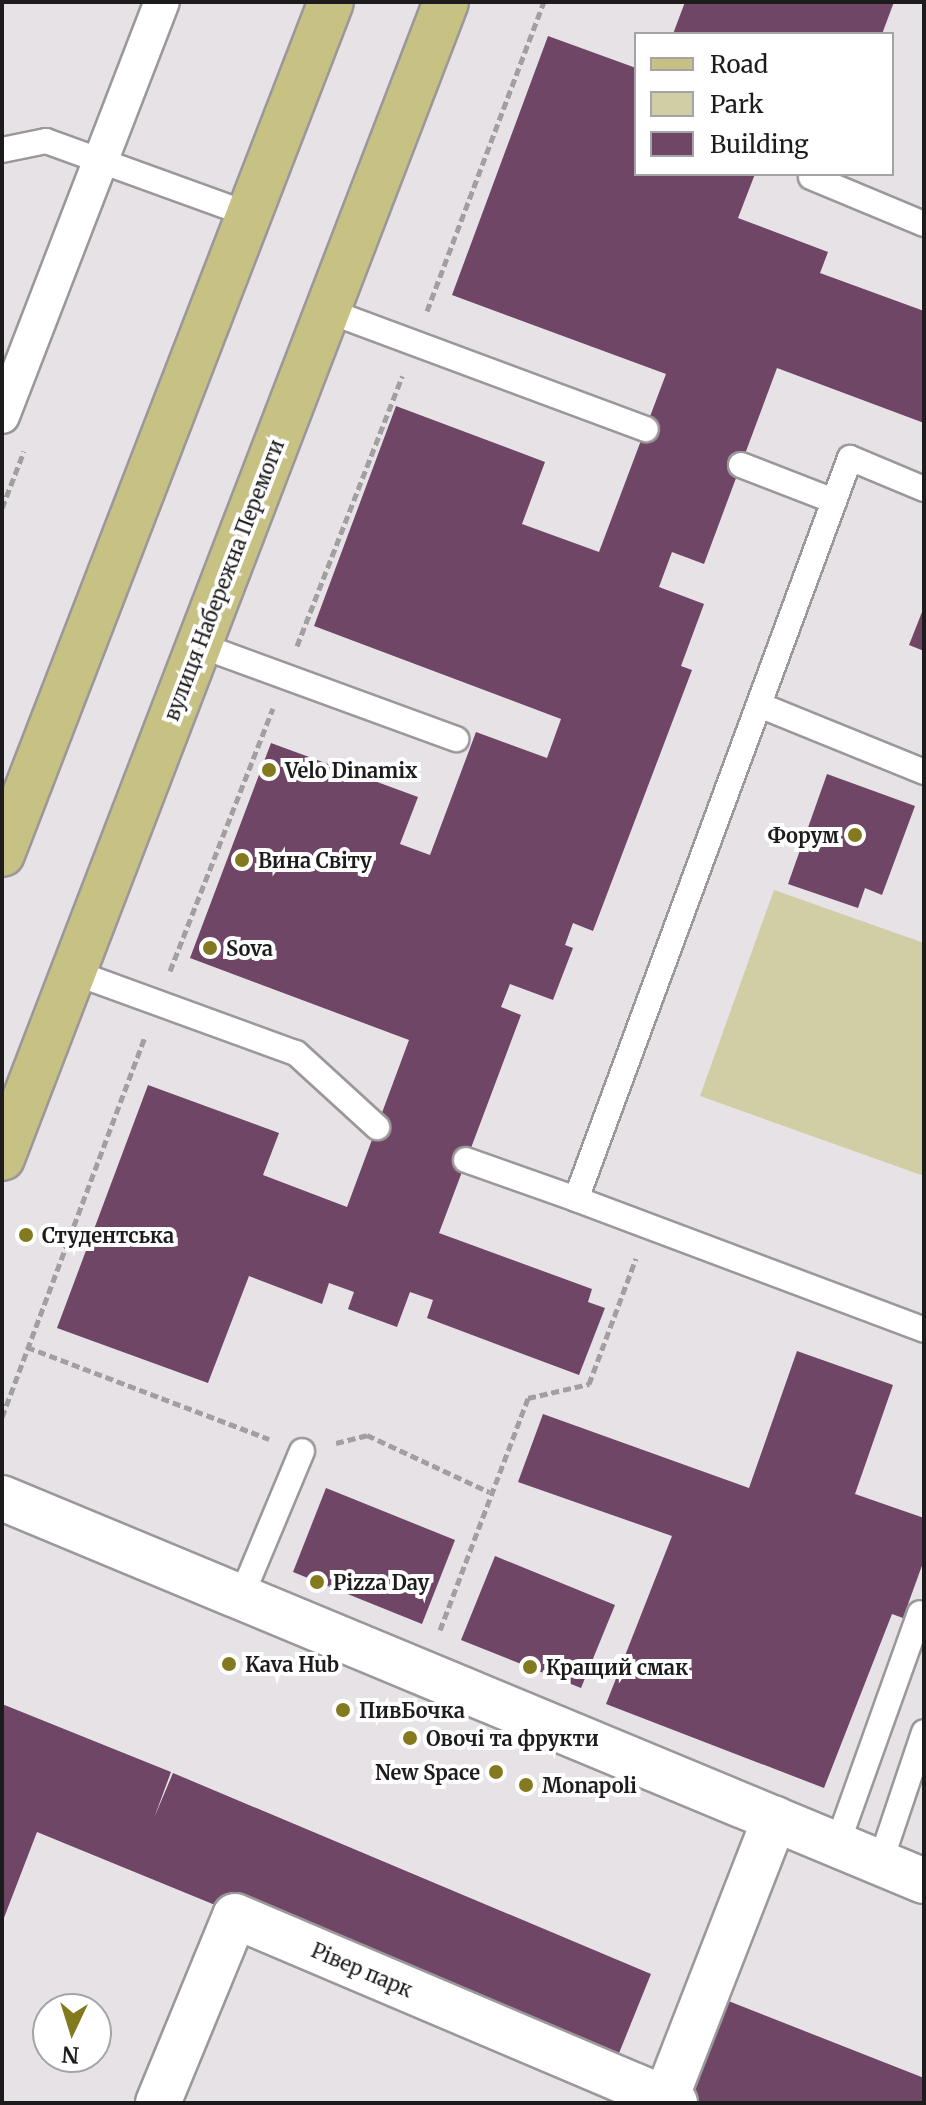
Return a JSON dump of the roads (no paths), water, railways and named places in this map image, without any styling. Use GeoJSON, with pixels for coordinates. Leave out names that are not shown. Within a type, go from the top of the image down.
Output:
{"type":"FeatureCollection","features":[{"type":"Feature","properties":{"kind":"main road"},"geometry":{"type":"LineString","coordinates":[[2,854],[331,2]]}},
{"type":"Feature","properties":{"kind":"main road","name":"вулиця Набережна Перемоги"},"geometry":{"type":"LineString","coordinates":[[2,1158],[446,2]]}},
{"type":"Feature","properties":{"kind":"street"},"geometry":{"type":"LineString","coordinates":[[2,416],[162,2]]}},
{"type":"Feature","properties":{"kind":"street"},"geometry":{"type":"LineString","coordinates":[[2,1498],[924,1881]]}},
{"type":"Feature","properties":{"kind":"street"},"geometry":{"type":"LineString","coordinates":[[668,2102],[775,1819]]}},
{"type":"Feature","properties":{"kind":"street","name":"Рівер парк"},"geometry":{"type":"LineString","coordinates":[[158,2103],[235,1916],[668,2102]]}},
{"type":"Feature","properties":{"kind":"lane"},"geometry":{"type":"LineString","coordinates":[[2,150],[46,141],[248,214]]}},
{"type":"Feature","properties":{"kind":"lane"},"geometry":{"type":"LineString","coordinates":[[811,177],[924,224]]}},
{"type":"Feature","properties":{"kind":"lane"},"geometry":{"type":"LineString","coordinates":[[328,311],[646,429]]}},
{"type":"Feature","properties":{"kind":"lane"},"geometry":{"type":"LineString","coordinates":[[576,1199],[850,458],[924,489]]}},
{"type":"Feature","properties":{"kind":"lane"},"geometry":{"type":"LineString","coordinates":[[741,465],[834,501]]}},
{"type":"Feature","properties":{"kind":"lane"},"geometry":{"type":"LineString","coordinates":[[199,645],[456,739]]}},
{"type":"Feature","properties":{"kind":"lane"},"geometry":{"type":"LineString","coordinates":[[759,705],[924,772]]}},
{"type":"Feature","properties":{"kind":"lane"},"geometry":{"type":"LineString","coordinates":[[73,972],[296,1053],[377,1127]]}},
{"type":"Feature","properties":{"kind":"lane"},"geometry":{"type":"LineString","coordinates":[[466,1160],[924,1330]]}},
{"type":"Feature","properties":{"kind":"lane"},"geometry":{"type":"LineString","coordinates":[[241,1597],[302,1451]]}},
{"type":"Feature","properties":{"kind":"lane"},"geometry":{"type":"LineString","coordinates":[[837,1845],[920,1613]]}},
{"type":"Feature","properties":{"kind":"lane"},"geometry":{"type":"LineString","coordinates":[[880,1863],[924,1732]]}},
{"type":"Feature","properties":{"kind":"place","name":"Velo Dinamix"},"geometry":{"type":"Point","coordinates":[269,770]}},
{"type":"Feature","properties":{"kind":"place","name":"Форум"},"geometry":{"type":"Point","coordinates":[855,835]}},
{"type":"Feature","properties":{"kind":"place","name":"Вина Світу"},"geometry":{"type":"Point","coordinates":[242,860]}},
{"type":"Feature","properties":{"kind":"place","name":"Sova"},"geometry":{"type":"Point","coordinates":[210,948]}},
{"type":"Feature","properties":{"kind":"place","name":"Студентська"},"geometry":{"type":"Point","coordinates":[26,1235]}},
{"type":"Feature","properties":{"kind":"place","name":"Pizza Day"},"geometry":{"type":"Point","coordinates":[317,1582]}},
{"type":"Feature","properties":{"kind":"place","name":"Kava Hub"},"geometry":{"type":"Point","coordinates":[229,1664]}},
{"type":"Feature","properties":{"kind":"place","name":"Кращий смак"},"geometry":{"type":"Point","coordinates":[530,1667]}},
{"type":"Feature","properties":{"kind":"place","name":"ПивБочка"},"geometry":{"type":"Point","coordinates":[343,1710]}},
{"type":"Feature","properties":{"kind":"place","name":"Овочі та фрукти"},"geometry":{"type":"Point","coordinates":[410,1738]}},
{"type":"Feature","properties":{"kind":"place","name":"New Space"},"geometry":{"type":"Point","coordinates":[496,1772]}},
{"type":"Feature","properties":{"kind":"place","name":"Monapoli"},"geometry":{"type":"Point","coordinates":[526,1785]}}]}
